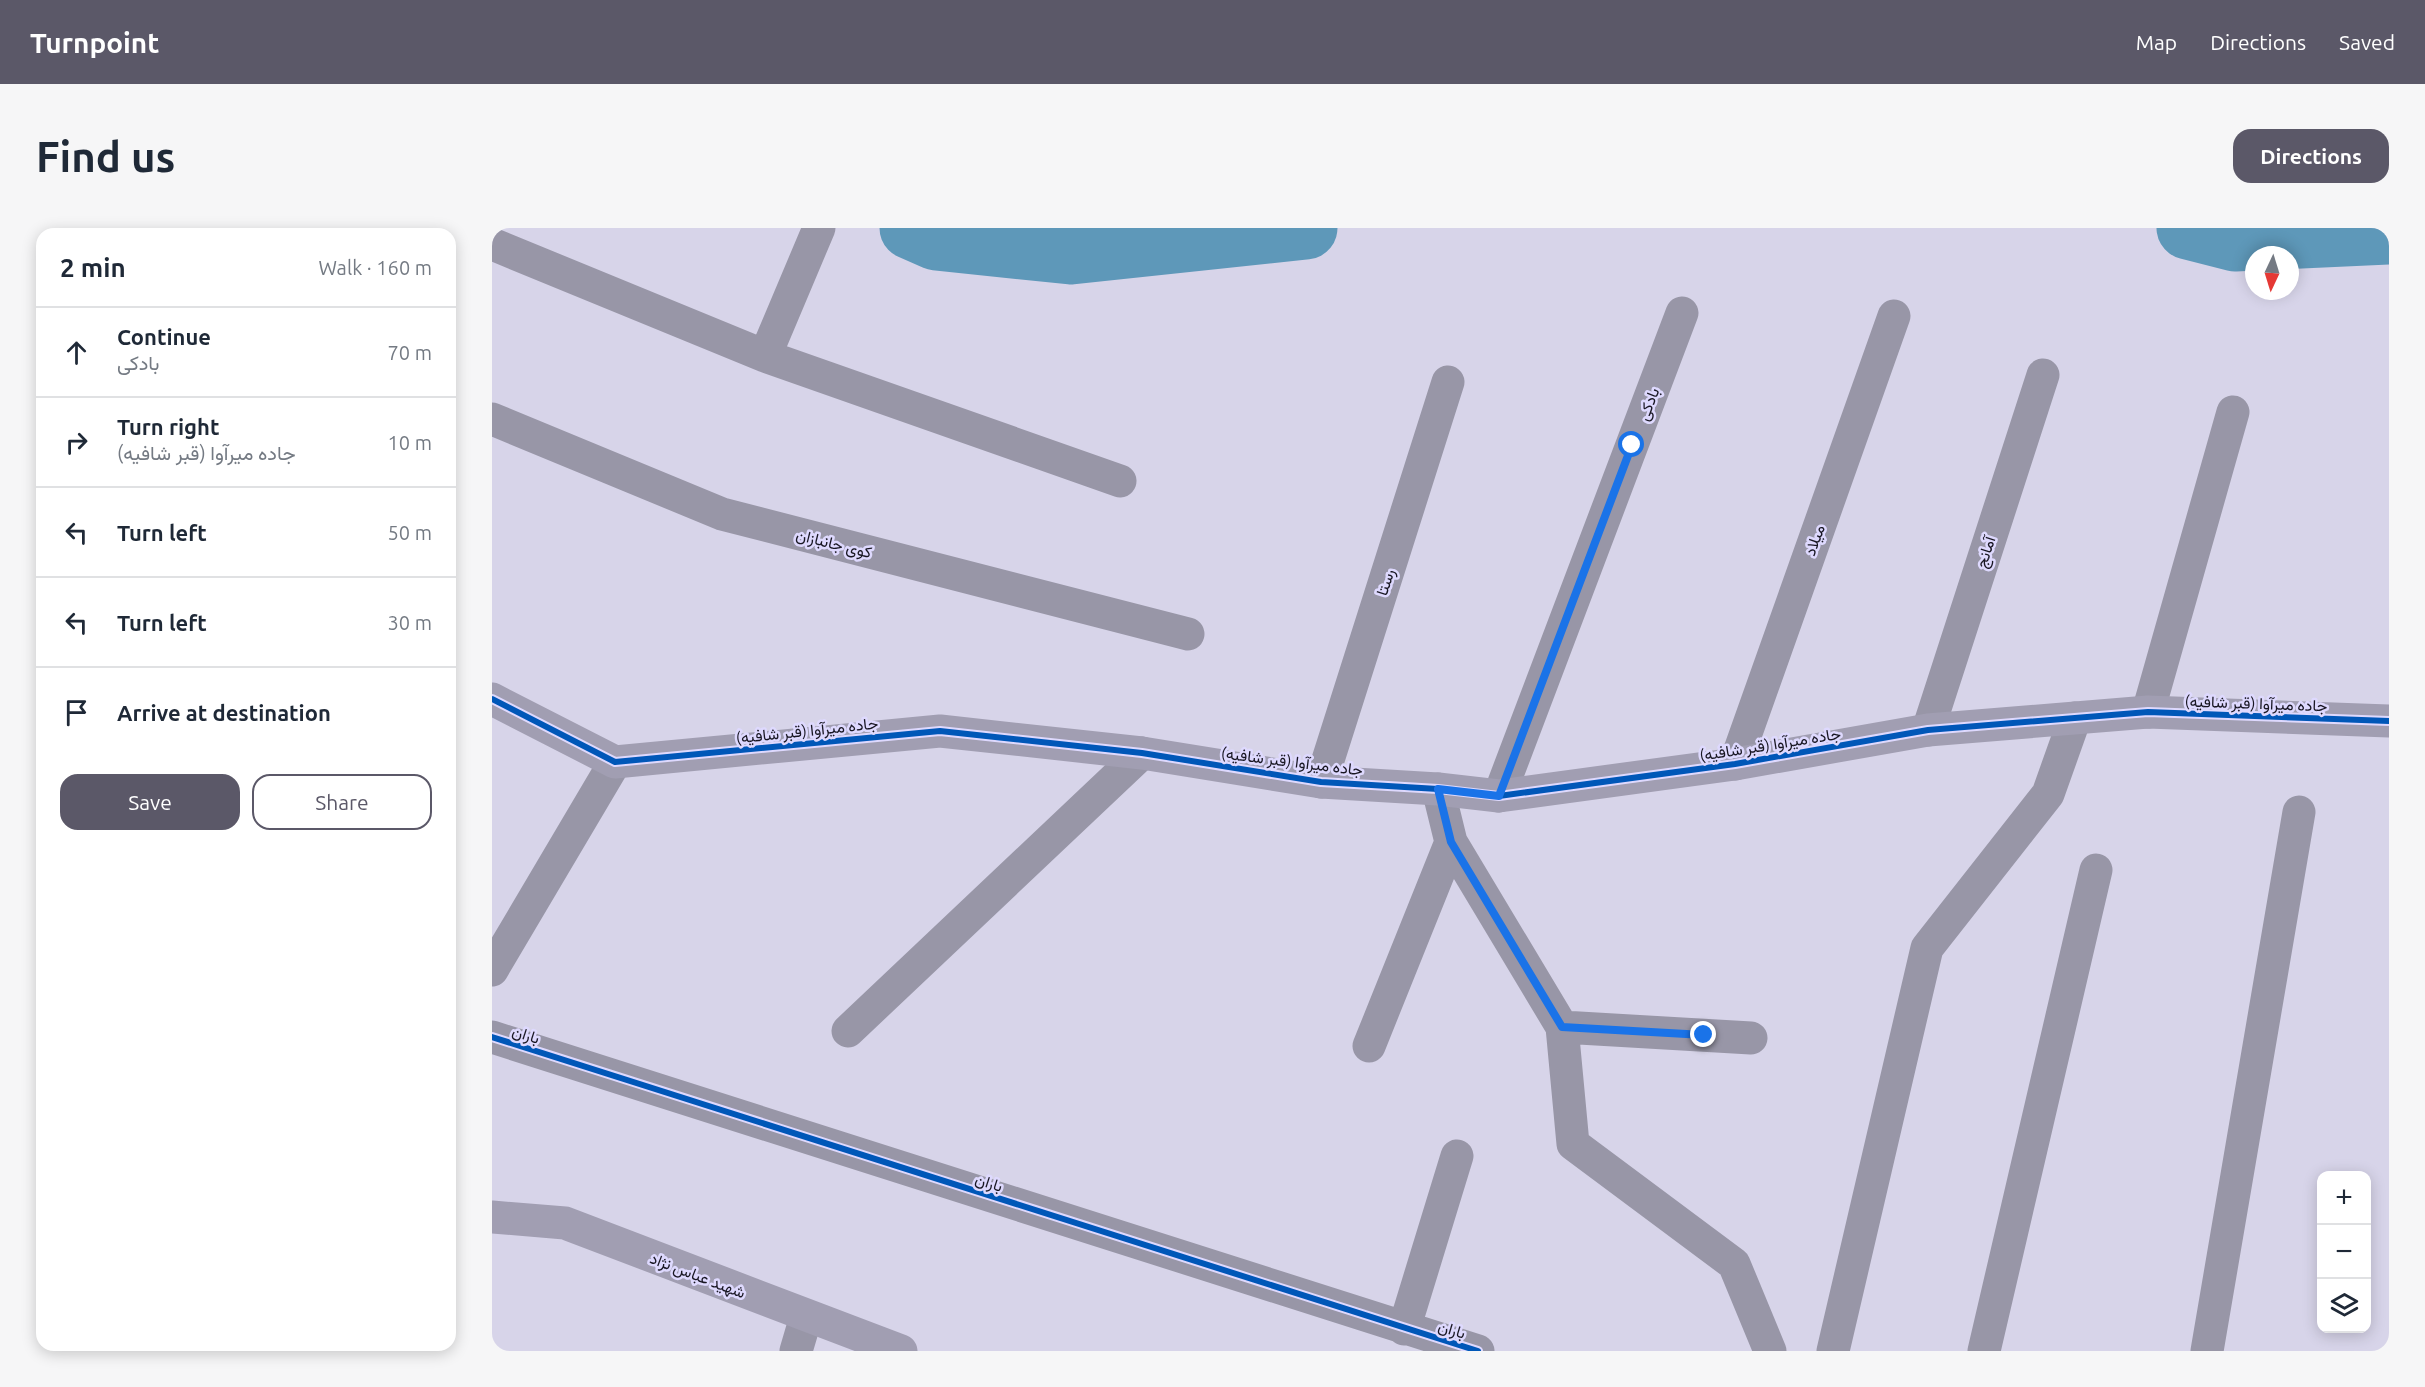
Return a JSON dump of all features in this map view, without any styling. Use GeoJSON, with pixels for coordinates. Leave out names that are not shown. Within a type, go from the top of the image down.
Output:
{"type":"FeatureCollection","features":[{"type":"Feature","properties":{"kind":"street"},"geometry":{"type":"LineString","coordinates":[[765,356],[818,231]]}},
{"type":"Feature","properties":{"kind":"street"},"geometry":{"type":"LineString","coordinates":[[492,244],[765,356],[1120,482]]}},
{"type":"Feature","properties":{"kind":"street","name":"بادکی"},"geometry":{"type":"LineString","coordinates":[[1499,796],[1682,314]]}},
{"type":"Feature","properties":{"kind":"street","name":"میلاد"},"geometry":{"type":"LineString","coordinates":[[1735,765],[1894,316]]}},
{"type":"Feature","properties":{"kind":"street","name":"آمانج"},"geometry":{"type":"LineString","coordinates":[[1928,730],[2043,375]]}},
{"type":"Feature","properties":{"kind":"street","name":"رستا"},"geometry":{"type":"LineString","coordinates":[[1321,782],[1448,382]]}},
{"type":"Feature","properties":{"kind":"street"},"geometry":{"type":"LineString","coordinates":[[2148,712],[2233,412]]}},
{"type":"Feature","properties":{"kind":"street","name":"کوی جانبازان"},"geometry":{"type":"LineString","coordinates":[[492,419],[722,514],[1188,634]]}},
{"type":"Feature","properties":{"kind":"street"},"geometry":{"type":"LineString","coordinates":[[492,699],[615,762],[492,970]]}},
{"type":"Feature","properties":{"kind":"street","name":"جاده میرآوا (قبر شافیه)"},"geometry":{"type":"LineString","coordinates":[[615,762],[940,730],[1143,753],[1321,782],[1438,789],[1499,796],[1735,765],[1928,730],[2148,712],[2389,721]]}},
{"type":"Feature","properties":{"kind":"street"},"geometry":{"type":"LineString","coordinates":[[1833,1351],[1927,948],[2048,794],[2075,718]]}},
{"type":"Feature","properties":{"kind":"street"},"geometry":{"type":"LineString","coordinates":[[848,1031],[1143,753]]}},
{"type":"Feature","properties":{"kind":"street"},"geometry":{"type":"LineString","coordinates":[[1438,789],[1451,842],[1562,1027],[1573,1144],[1734,1264],[1770,1351]]}},
{"type":"Feature","properties":{"kind":"street"},"geometry":{"type":"LineString","coordinates":[[2207,1351],[2299,812]]}},
{"type":"Feature","properties":{"kind":"street"},"geometry":{"type":"LineString","coordinates":[[1369,1046],[1451,842]]}},
{"type":"Feature","properties":{"kind":"street"},"geometry":{"type":"LineString","coordinates":[[1984,1351],[2096,870]]}},
{"type":"Feature","properties":{"kind":"street"},"geometry":{"type":"LineString","coordinates":[[1562,1027],[1751,1038]]}},
{"type":"Feature","properties":{"kind":"street","name":"باران"},"geometry":{"type":"LineString","coordinates":[[492,1037],[1478,1351]]}},
{"type":"Feature","properties":{"kind":"street"},"geometry":{"type":"LineString","coordinates":[[1404,1329],[1457,1156]]}},
{"type":"Feature","properties":{"kind":"street","name":"شهید عباس نژاد"},"geometry":{"type":"LineString","coordinates":[[492,1217],[565,1223],[806,1317],[901,1351]]}},
{"type":"Feature","properties":{"kind":"street"},"geometry":{"type":"LineString","coordinates":[[796,1351],[806,1317]]}},
{"type":"Feature","properties":{"kind":"waterway"},"geometry":{"type":"LineString","coordinates":[[911,228],[936,239],[1071,253],[1306,228]]}},
{"type":"Feature","properties":{"kind":"waterway"},"geometry":{"type":"LineString","coordinates":[[2188,228],[2235,240],[2389,233]]}},
{"type":"Feature","properties":{"kind":"cycle path"},"geometry":{"type":"LineString","coordinates":[[492,699],[615,762],[940,731],[1142,753],[1321,782],[1438,789],[1499,796],[1735,764],[1928,730],[2148,712],[2389,721]]}},
{"type":"Feature","properties":{"kind":"cycle path"},"geometry":{"type":"LineString","coordinates":[[492,1037],[1478,1351]]}},
{"type":"Feature","properties":{"kind":"route"},"geometry":{"type":"LineString","coordinates":[[1632,445],[1499,796],[1438,789],[1451,842],[1562,1027],[1704,1035]]}}]}
